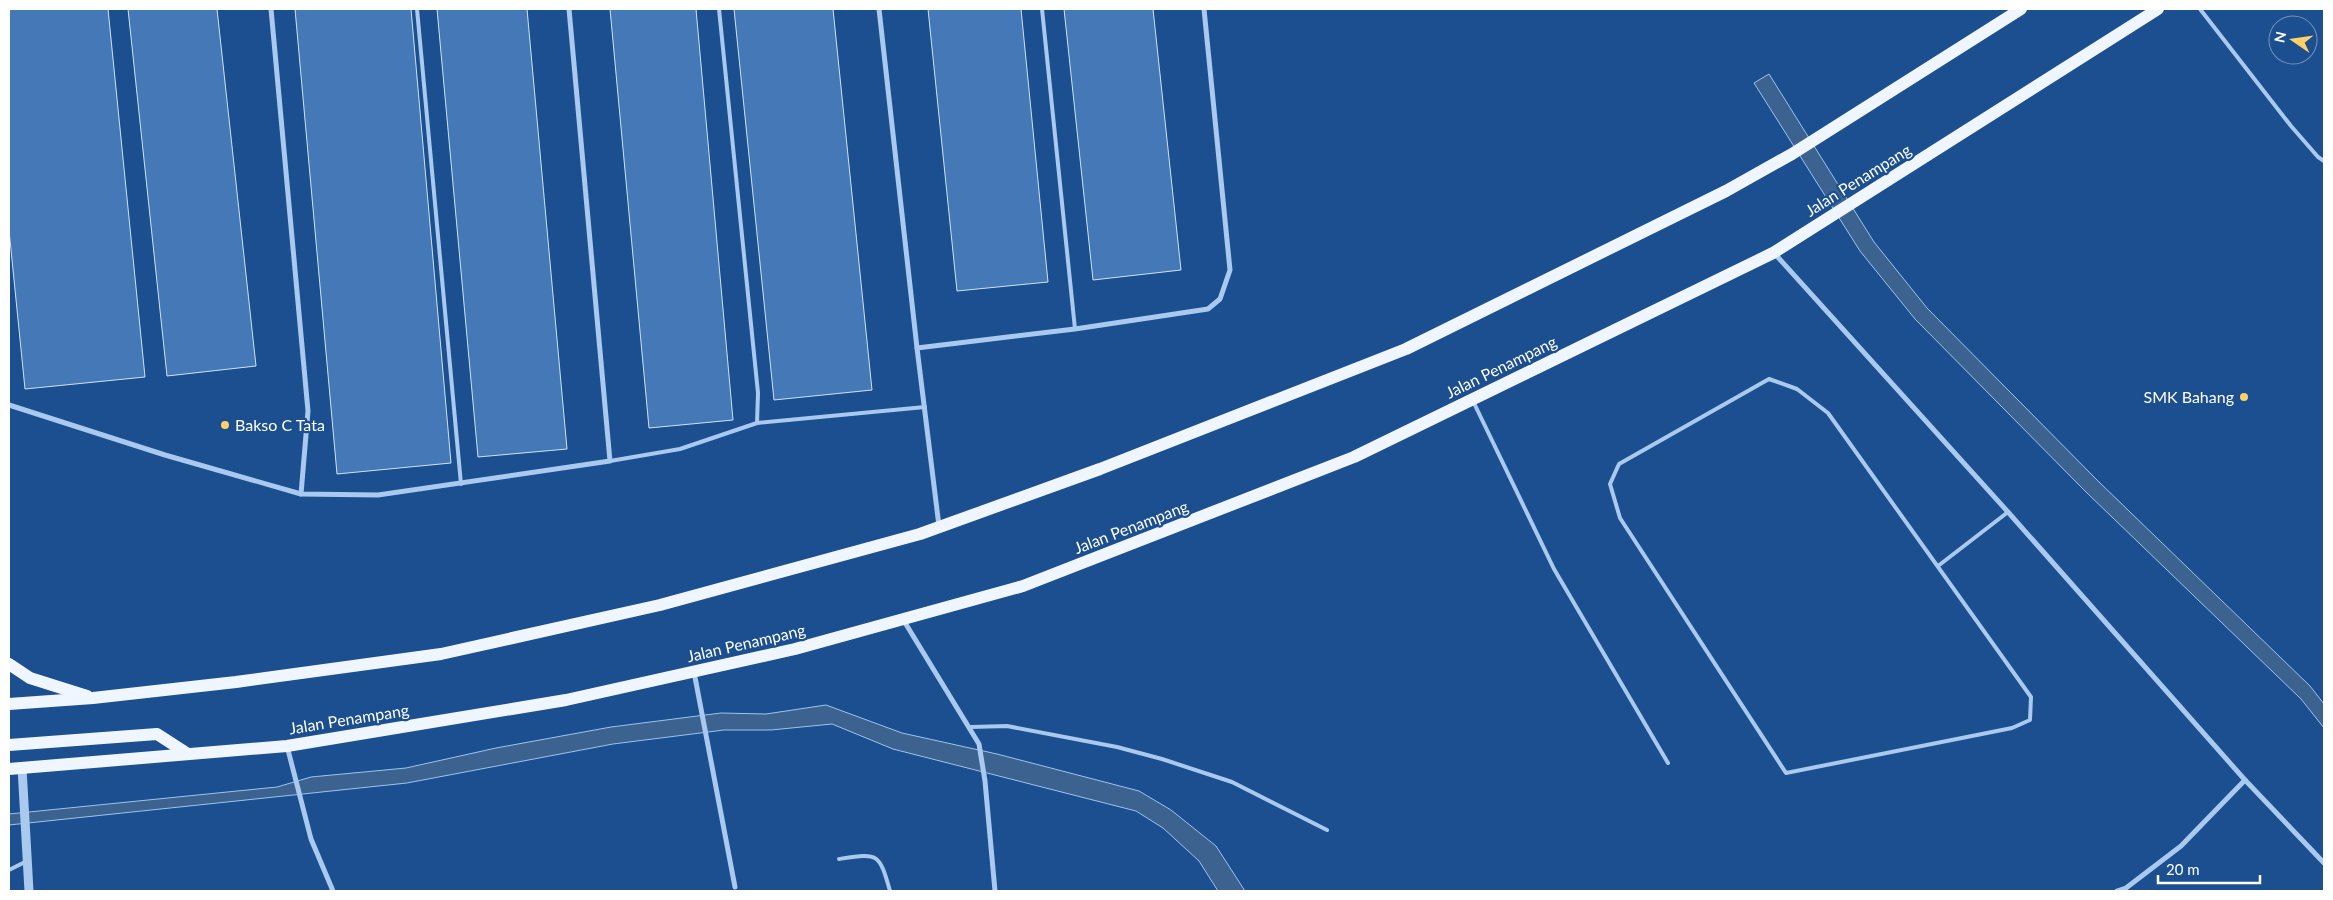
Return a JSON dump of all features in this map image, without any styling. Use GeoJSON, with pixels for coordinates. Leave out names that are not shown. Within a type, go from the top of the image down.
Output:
{"type":"FeatureCollection","features":[{"type":"Feature","properties":{"kind":"main road"},"geometry":{"type":"LineString","coordinates":[[9,704],[93,698],[236,682],[441,654],[660,605],[939,527],[1100,469],[1406,349],[1726,191],[1815,141],[2021,9]]}},
{"type":"Feature","properties":{"kind":"main road","name":"Jalan Penampang"},"geometry":{"type":"LineString","coordinates":[[9,769],[287,746],[566,700],[795,649],[1023,586],[1336,465],[1773,253],[2158,9]]}},
{"type":"Feature","properties":{"kind":"main road"},"geometry":{"type":"LineString","coordinates":[[9,664],[30,678],[93,698]]}},
{"type":"Feature","properties":{"kind":"main road"},"geometry":{"type":"LineString","coordinates":[[9,745],[157,734],[188,754]]}},
{"type":"Feature","properties":{"kind":"street"},"geometry":{"type":"LineString","coordinates":[[271,9],[308,411],[301,494]]}},
{"type":"Feature","properties":{"kind":"street"},"geometry":{"type":"LineString","coordinates":[[9,406],[165,455],[301,494],[378,495],[610,461],[569,9]]}},
{"type":"Feature","properties":{"kind":"street"},"geometry":{"type":"LineString","coordinates":[[879,9],[939,527]]}},
{"type":"Feature","properties":{"kind":"street"},"geometry":{"type":"LineString","coordinates":[[917,348],[1075,329],[1208,309],[1220,299],[1230,270],[1204,9]]}},
{"type":"Feature","properties":{"kind":"street"},"geometry":{"type":"LineString","coordinates":[[1773,253],[2008,512],[2245,780],[2324,863]]}},
{"type":"Feature","properties":{"kind":"street"},"geometry":{"type":"LineString","coordinates":[[904,620],[971,727],[979,744],[985,780],[995,891]]}},
{"type":"Feature","properties":{"kind":"street"},"geometry":{"type":"LineString","coordinates":[[694,672],[700,712],[735,887]]}},
{"type":"Feature","properties":{"kind":"street"},"geometry":{"type":"LineString","coordinates":[[287,746],[311,839],[333,891]]}},
{"type":"Feature","properties":{"kind":"street"},"geometry":{"type":"LineString","coordinates":[[22,768],[29,891]]}},
{"type":"Feature","properties":{"kind":"street"},"geometry":{"type":"LineString","coordinates":[[2117,891],[2126,890],[2181,846],[2245,780]]}},
{"type":"Feature","properties":{"kind":"lane"},"geometry":{"type":"LineString","coordinates":[[416,9],[461,484]]}},
{"type":"Feature","properties":{"kind":"lane"},"geometry":{"type":"LineString","coordinates":[[719,9],[758,393],[758,423]]}},
{"type":"Feature","properties":{"kind":"lane"},"geometry":{"type":"LineString","coordinates":[[1042,9],[1075,329]]}},
{"type":"Feature","properties":{"kind":"lane"},"geometry":{"type":"LineString","coordinates":[[2200,9],[2291,126],[2318,158],[2324,161]]}},
{"type":"Feature","properties":{"kind":"lane"},"geometry":{"type":"LineString","coordinates":[[1769,379],[1797,388],[1828,412],[1938,566],[2031,697],[2030,720],[2012,728],[1786,773],[1620,518],[1610,484],[1618,464],[1769,379]]}},
{"type":"Feature","properties":{"kind":"lane"},"geometry":{"type":"LineString","coordinates":[[1472,399],[1554,569],[1668,764]]}},
{"type":"Feature","properties":{"kind":"lane"},"geometry":{"type":"LineString","coordinates":[[610,461],[680,448],[758,423],[925,406]]}},
{"type":"Feature","properties":{"kind":"lane"},"geometry":{"type":"LineString","coordinates":[[1938,566],[2008,512]]}},
{"type":"Feature","properties":{"kind":"lane"},"geometry":{"type":"LineString","coordinates":[[971,727],[1007,726],[1117,747],[1162,759],[1232,782],[1327,830]]}},
{"type":"Feature","properties":{"kind":"lane"},"geometry":{"type":"LineString","coordinates":[[839,859],[867,855],[878,858],[883,867],[890,891]]}},
{"type":"Feature","properties":{"kind":"lane"},"geometry":{"type":"LineString","coordinates":[[9,870],[27,861]]}},
{"type":"Feature","properties":{"kind":"water"},"geometry":{"type":"Polygon","coordinates":[[[1769,74],[1874,242],[1927,308],[2098,481],[2310,686],[2324,704],[2324,728],[2301,699],[2086,492],[1915,319],[1860,251],[1754,83],[1769,74]]]}},
{"type":"Feature","properties":{"kind":"water"},"geometry":{"type":"Polygon","coordinates":[[[826,705],[902,733],[997,754],[1139,791],[1171,810],[1216,846],[1245,891],[1218,891],[1199,861],[1163,828],[1136,811],[893,749],[832,724],[771,730],[724,730],[613,744],[407,783],[9,825],[9,814],[277,787],[311,777],[406,768],[496,748],[611,727],[721,713],[766,714],[826,705]]]}},
{"type":"Feature","properties":{"kind":"building"},"geometry":{"type":"Polygon","coordinates":[[[9,9],[108,9],[145,377],[25,389],[9,230],[9,9]]]}},
{"type":"Feature","properties":{"kind":"building"},"geometry":{"type":"Polygon","coordinates":[[[128,9],[217,9],[256,366],[167,376],[128,9]]]}},
{"type":"Feature","properties":{"kind":"building"},"geometry":{"type":"Polygon","coordinates":[[[295,9],[411,9],[451,463],[337,474],[295,9]]]}},
{"type":"Feature","properties":{"kind":"building"},"geometry":{"type":"Polygon","coordinates":[[[437,9],[527,9],[567,449],[478,457],[437,9]]]}},
{"type":"Feature","properties":{"kind":"building"},"geometry":{"type":"Polygon","coordinates":[[[610,9],[696,9],[733,420],[649,428],[610,9]]]}},
{"type":"Feature","properties":{"kind":"building"},"geometry":{"type":"Polygon","coordinates":[[[734,9],[833,9],[872,390],[774,400],[734,9]]]}},
{"type":"Feature","properties":{"kind":"building"},"geometry":{"type":"Polygon","coordinates":[[[928,9],[1021,9],[1048,282],[957,291],[928,9]]]}},
{"type":"Feature","properties":{"kind":"building"},"geometry":{"type":"Polygon","coordinates":[[[1064,9],[1153,9],[1181,270],[1093,280],[1064,9]]]}},
{"type":"Feature","properties":{"kind":"place","name":"SMK Bahang"},"geometry":{"type":"Point","coordinates":[2244,397]}},
{"type":"Feature","properties":{"kind":"place","name":"Bakso C Tata"},"geometry":{"type":"Point","coordinates":[225,425]}}]}
